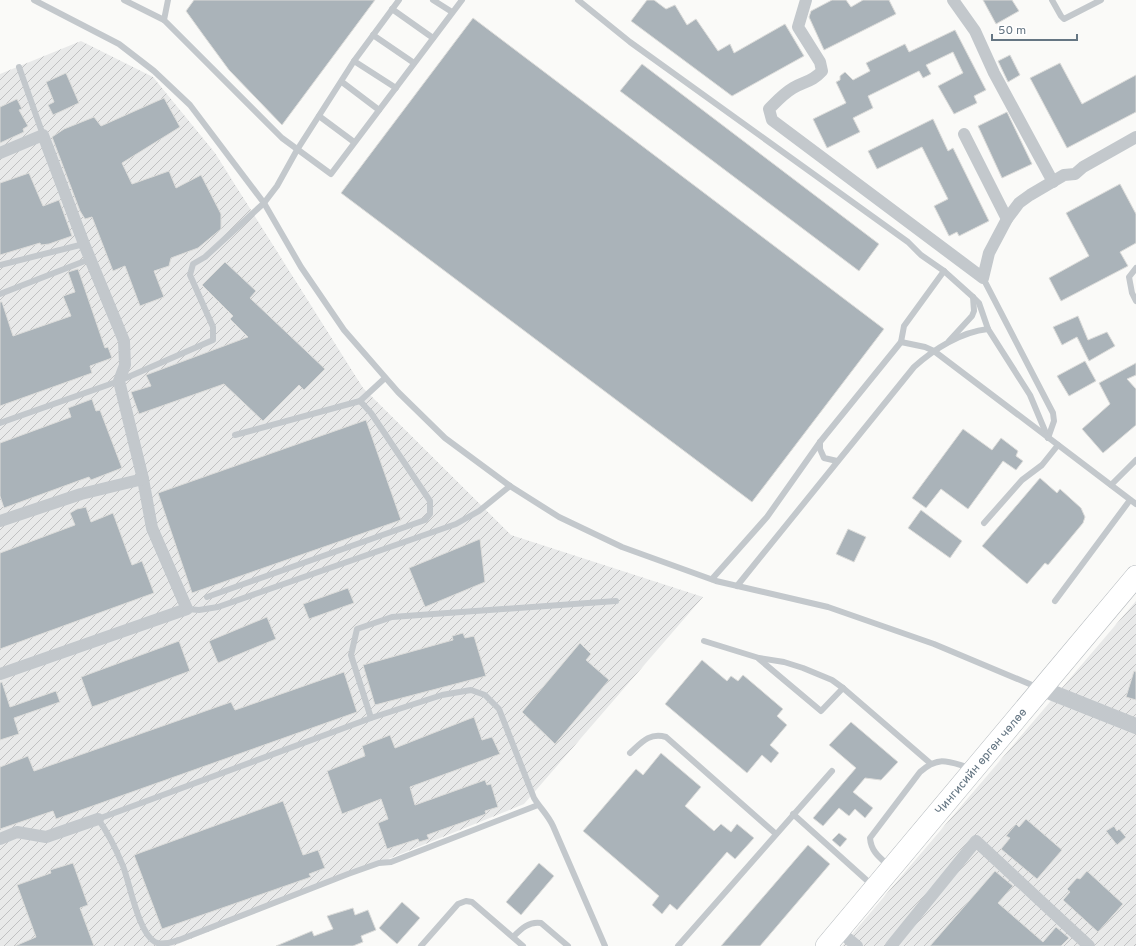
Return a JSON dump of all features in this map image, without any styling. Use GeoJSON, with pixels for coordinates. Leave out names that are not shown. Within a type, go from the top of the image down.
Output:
{"type":"FeatureCollection","features":[{"type":"Feature","properties":{"kind":"highway","name":"Чингисийн өргөн чөлөө"},"geometry":{"type":"LineString","coordinates":[[832,939],[973,768],[1043,689],[1134,582]]}},
{"type":"Feature","properties":{"kind":"street"},"geometry":{"type":"LineString","coordinates":[[806,0],[798,27],[820,62],[822,71],[815,80],[794,87],[781,96],[770,109],[772,120],[983,278],[989,253],[1006,219],[1018,203],[1064,175],[1075,174],[1136,137]]}},
{"type":"Feature","properties":{"kind":"street"},"geometry":{"type":"LineString","coordinates":[[953,0],[975,31],[994,73],[1053,182]]}},
{"type":"Feature","properties":{"kind":"street"},"geometry":{"type":"LineString","coordinates":[[964,134],[1006,219]]}},
{"type":"Feature","properties":{"kind":"street"},"geometry":{"type":"LineString","coordinates":[[0,153],[43,135],[84,244],[124,340],[125,365],[119,381],[143,479],[152,528],[187,608],[0,674]]}},
{"type":"Feature","properties":{"kind":"street"},"geometry":{"type":"LineString","coordinates":[[0,521],[81,494],[143,479]]}},
{"type":"Feature","properties":{"kind":"street"},"geometry":{"type":"LineString","coordinates":[[1043,689],[1136,726]]}},
{"type":"Feature","properties":{"kind":"street"},"geometry":{"type":"LineString","coordinates":[[0,839],[17,832],[46,837],[98,819]]}},
{"type":"Feature","properties":{"kind":"street"},"geometry":{"type":"LineString","coordinates":[[891,946],[976,841],[1089,946]]}},
{"type":"Feature","properties":{"kind":"street"},"geometry":{"type":"LineString","coordinates":[[832,939],[857,946]]}},
{"type":"Feature","properties":{"kind":"lane"},"geometry":{"type":"LineString","coordinates":[[34,0],[119,44],[154,71],[190,105],[264,202],[301,267],[344,330],[385,378],[445,438],[510,486],[559,517],[622,547],[712,579],[828,607],[934,644],[1043,689]]}},
{"type":"Feature","properties":{"kind":"lane"},"geometry":{"type":"LineString","coordinates":[[124,0],[164,20],[282,138],[331,174],[462,0]]}},
{"type":"Feature","properties":{"kind":"lane"},"geometry":{"type":"LineString","coordinates":[[164,20],[168,0]]}},
{"type":"Feature","properties":{"kind":"lane"},"geometry":{"type":"LineString","coordinates":[[0,422],[119,381],[213,340],[213,327],[190,275],[193,264],[205,257],[264,202],[276,186],[297,150],[342,82],[354,61],[398,0]]}},
{"type":"Feature","properties":{"kind":"lane"},"geometry":{"type":"LineString","coordinates":[[433,0],[452,12]]}},
{"type":"Feature","properties":{"kind":"lane"},"geometry":{"type":"LineString","coordinates":[[578,0],[630,42],[908,242],[921,255],[944,271],[973,297],[984,316],[988,329],[1030,395],[1048,438]]}},
{"type":"Feature","properties":{"kind":"lane"},"geometry":{"type":"LineString","coordinates":[[1052,0],[1061,16],[1064,18],[1101,0]]}},
{"type":"Feature","properties":{"kind":"lane"},"geometry":{"type":"LineString","coordinates":[[392,9],[433,38]]}},
{"type":"Feature","properties":{"kind":"lane"},"geometry":{"type":"LineString","coordinates":[[373,35],[414,63]]}},
{"type":"Feature","properties":{"kind":"lane"},"geometry":{"type":"LineString","coordinates":[[354,61],[396,88]]}},
{"type":"Feature","properties":{"kind":"lane"},"geometry":{"type":"LineString","coordinates":[[19,66],[43,135]]}},
{"type":"Feature","properties":{"kind":"lane"},"geometry":{"type":"LineString","coordinates":[[342,82],[379,110]]}},
{"type":"Feature","properties":{"kind":"lane"},"geometry":{"type":"LineString","coordinates":[[319,116],[354,142]]}},
{"type":"Feature","properties":{"kind":"lane"},"geometry":{"type":"LineString","coordinates":[[0,265],[84,244]]}},
{"type":"Feature","properties":{"kind":"lane"},"geometry":{"type":"LineString","coordinates":[[0,294],[90,259]]}},
{"type":"Feature","properties":{"kind":"lane"},"geometry":{"type":"LineString","coordinates":[[1136,268],[1129,276],[1132,293],[1136,301]]}},
{"type":"Feature","properties":{"kind":"lane"},"geometry":{"type":"LineString","coordinates":[[712,579],[767,517],[820,442],[902,342],[904,326],[944,271]]}},
{"type":"Feature","properties":{"kind":"lane"},"geometry":{"type":"LineString","coordinates":[[983,278],[1054,413],[1054,421],[1048,438]]}},
{"type":"Feature","properties":{"kind":"lane"},"geometry":{"type":"LineString","coordinates":[[947,344],[972,316],[974,311],[973,297]]}},
{"type":"Feature","properties":{"kind":"lane"},"geometry":{"type":"LineString","coordinates":[[737,586],[914,367],[934,351],[947,344],[972,332],[988,329]]}},
{"type":"Feature","properties":{"kind":"lane"},"geometry":{"type":"LineString","coordinates":[[902,342],[925,347],[934,351],[1136,504]]}},
{"type":"Feature","properties":{"kind":"lane"},"geometry":{"type":"LineString","coordinates":[[235,435],[360,401],[385,378]]}},
{"type":"Feature","properties":{"kind":"lane"},"geometry":{"type":"LineString","coordinates":[[208,597],[425,520],[430,514],[430,501],[371,413],[360,401]]}},
{"type":"Feature","properties":{"kind":"lane"},"geometry":{"type":"LineString","coordinates":[[820,442],[820,449],[824,458],[837,461]]}},
{"type":"Feature","properties":{"kind":"lane"},"geometry":{"type":"LineString","coordinates":[[984,522],[1022,480],[1042,465],[1058,445]]}},
{"type":"Feature","properties":{"kind":"lane"},"geometry":{"type":"LineString","coordinates":[[1111,485],[1136,460]]}},
{"type":"Feature","properties":{"kind":"lane"},"geometry":{"type":"LineString","coordinates":[[187,608],[199,610],[218,607],[456,524],[479,511],[510,486]]}},
{"type":"Feature","properties":{"kind":"lane"},"geometry":{"type":"LineString","coordinates":[[1055,601],[1130,500]]}},
{"type":"Feature","properties":{"kind":"lane"},"geometry":{"type":"LineString","coordinates":[[372,718],[351,655],[357,629],[392,617],[616,601]]}},
{"type":"Feature","properties":{"kind":"lane"},"geometry":{"type":"LineString","coordinates":[[704,641],[759,658],[784,662],[827,678],[843,688],[930,763]]}},
{"type":"Feature","properties":{"kind":"lane"},"geometry":{"type":"LineString","coordinates":[[759,658],[821,711],[843,688]]}},
{"type":"Feature","properties":{"kind":"lane"},"geometry":{"type":"LineString","coordinates":[[538,806],[391,862],[379,863],[348,874],[166,944],[156,942],[148,935],[141,922],[123,867],[109,833],[98,819],[372,718],[442,695],[471,690],[485,695],[498,709],[538,806],[546,813],[553,826],[605,946]]}},
{"type":"Feature","properties":{"kind":"lane"},"geometry":{"type":"LineString","coordinates":[[630,753],[651,736],[658,735],[666,737],[776,834]]}},
{"type":"Feature","properties":{"kind":"lane"},"geometry":{"type":"LineString","coordinates":[[891,868],[874,853],[870,846],[870,838],[920,772],[930,763],[948,762],[973,768]]}},
{"type":"Feature","properties":{"kind":"lane"},"geometry":{"type":"LineString","coordinates":[[678,946],[832,771]]}},
{"type":"Feature","properties":{"kind":"lane"},"geometry":{"type":"LineString","coordinates":[[794,814],[875,887]]}},
{"type":"Feature","properties":{"kind":"lane"},"geometry":{"type":"LineString","coordinates":[[421,946],[458,904],[466,900],[472,902],[523,946]]}},
{"type":"Feature","properties":{"kind":"lane"},"geometry":{"type":"LineString","coordinates":[[513,937],[527,925],[535,922],[540,923],[568,946]]}},
{"type":"Feature","properties":{"kind":"shaded area"},"geometry":{"type":"Polygon","coordinates":[[[81,41],[153,77],[215,153],[363,388],[511,535],[703,597],[524,804],[173,946],[0,946],[0,74],[81,41]]]}},
{"type":"Feature","properties":{"kind":"shaded area"},"geometry":{"type":"Polygon","coordinates":[[[1136,601],[1136,946],[842,946],[1136,601]]]}},
{"type":"Feature","properties":{"kind":"building"},"geometry":{"type":"Polygon","coordinates":[[[194,0],[375,0],[282,125],[229,70],[186,11],[194,0]]]}},
{"type":"Feature","properties":{"kind":"building"},"geometry":{"type":"Polygon","coordinates":[[[647,0],[654,0],[666,9],[675,5],[687,25],[696,19],[718,51],[730,44],[734,53],[785,24],[804,56],[732,96],[631,21],[647,0]]]}},
{"type":"Feature","properties":{"kind":"building"},"geometry":{"type":"Polygon","coordinates":[[[832,0],[846,0],[851,7],[863,0],[889,0],[896,14],[824,50],[809,17],[811,11],[832,0]]]}},
{"type":"Feature","properties":{"kind":"building"},"geometry":{"type":"Polygon","coordinates":[[[983,0],[1012,0],[1019,11],[996,24],[983,0]]]}},
{"type":"Feature","properties":{"kind":"building"},"geometry":{"type":"Polygon","coordinates":[[[473,18],[884,329],[752,502],[341,193],[473,18]]]}},
{"type":"Feature","properties":{"kind":"building"},"geometry":{"type":"Polygon","coordinates":[[[955,30],[986,90],[974,96],[977,103],[954,114],[938,86],[963,73],[953,52],[926,65],[931,74],[923,78],[919,71],[868,96],[873,108],[853,118],[860,132],[827,148],[813,119],[846,103],[836,82],[840,80],[840,76],[845,72],[853,80],[870,71],[866,63],[905,44],[909,52],[955,30]]]}},
{"type":"Feature","properties":{"kind":"building"},"geometry":{"type":"Polygon","coordinates":[[[1010,55],[1020,75],[1008,82],[998,61],[1010,55]]]}},
{"type":"Feature","properties":{"kind":"building"},"geometry":{"type":"Polygon","coordinates":[[[1060,63],[1082,104],[1136,75],[1136,112],[1067,148],[1030,78],[1060,63]]]}},
{"type":"Feature","properties":{"kind":"building"},"geometry":{"type":"Polygon","coordinates":[[[642,64],[879,244],[859,271],[620,91],[642,64]]]}},
{"type":"Feature","properties":{"kind":"building"},"geometry":{"type":"Polygon","coordinates":[[[66,73],[79,103],[53,115],[48,105],[54,102],[46,82],[66,73]]]}},
{"type":"Feature","properties":{"kind":"building"},"geometry":{"type":"Polygon","coordinates":[[[164,98],[180,127],[122,163],[132,184],[169,171],[176,188],[201,175],[221,214],[221,229],[198,248],[171,258],[169,266],[154,271],[164,297],[140,306],[125,266],[113,271],[92,217],[85,219],[80,211],[52,137],[64,129],[94,117],[101,126],[164,98]]]}},
{"type":"Feature","properties":{"kind":"building"},"geometry":{"type":"Polygon","coordinates":[[[17,99],[22,109],[19,110],[28,126],[23,129],[24,132],[0,143],[0,107],[17,99]]]}},
{"type":"Feature","properties":{"kind":"building"},"geometry":{"type":"Polygon","coordinates":[[[1007,112],[1032,164],[1002,178],[978,126],[1007,112]]]}},
{"type":"Feature","properties":{"kind":"building"},"geometry":{"type":"Polygon","coordinates":[[[933,119],[948,151],[953,148],[989,221],[959,236],[957,232],[949,236],[934,206],[948,199],[922,147],[877,169],[868,151],[933,119]]]}},
{"type":"Feature","properties":{"kind":"building"},"geometry":{"type":"Polygon","coordinates":[[[29,173],[43,206],[59,200],[72,236],[49,244],[41,245],[40,243],[0,255],[0,183],[29,173]]]}},
{"type":"Feature","properties":{"kind":"building"},"geometry":{"type":"Polygon","coordinates":[[[1120,184],[1136,214],[1136,243],[1120,252],[1128,266],[1061,301],[1049,278],[1089,256],[1066,213],[1120,184]]]}},
{"type":"Feature","properties":{"kind":"building"},"geometry":{"type":"Polygon","coordinates":[[[225,262],[256,291],[250,298],[325,369],[304,390],[299,385],[263,421],[224,384],[139,414],[131,392],[151,386],[146,375],[248,337],[230,319],[233,316],[202,285],[225,262]]]}},
{"type":"Feature","properties":{"kind":"building"},"geometry":{"type":"Polygon","coordinates":[[[78,269],[105,348],[108,347],[112,358],[90,366],[92,373],[0,406],[0,302],[2,302],[13,336],[71,316],[63,296],[75,292],[68,272],[78,269]]]}},
{"type":"Feature","properties":{"kind":"building"},"geometry":{"type":"Polygon","coordinates":[[[1078,316],[1088,340],[1107,332],[1115,346],[1089,361],[1077,337],[1062,345],[1053,327],[1078,316]]]}},
{"type":"Feature","properties":{"kind":"building"},"geometry":{"type":"Polygon","coordinates":[[[1085,361],[1096,381],[1069,396],[1057,376],[1085,361]]]}},
{"type":"Feature","properties":{"kind":"building"},"geometry":{"type":"Polygon","coordinates":[[[1136,363],[1136,375],[1127,379],[1136,389],[1136,425],[1103,453],[1082,429],[1110,404],[1099,383],[1136,363]]]}},
{"type":"Feature","properties":{"kind":"building"},"geometry":{"type":"Polygon","coordinates":[[[92,399],[96,411],[100,410],[122,468],[91,480],[89,477],[4,508],[0,496],[0,443],[71,417],[68,408],[92,399]]]}},
{"type":"Feature","properties":{"kind":"building"},"geometry":{"type":"Polygon","coordinates":[[[366,420],[401,520],[192,593],[158,493],[366,420]]]}},
{"type":"Feature","properties":{"kind":"building"},"geometry":{"type":"Polygon","coordinates":[[[963,429],[992,450],[1001,438],[1018,451],[1016,456],[1023,461],[1016,470],[1003,461],[968,509],[941,489],[926,508],[912,498],[963,429]]]}},
{"type":"Feature","properties":{"kind":"building"},"geometry":{"type":"Polygon","coordinates":[[[1040,478],[1057,493],[1060,489],[1081,508],[1085,517],[1083,523],[1048,565],[1045,563],[1027,584],[982,546],[1040,478]]]}},
{"type":"Feature","properties":{"kind":"building"},"geometry":{"type":"Polygon","coordinates":[[[86,507],[91,522],[113,513],[132,565],[142,561],[154,593],[0,649],[0,553],[75,525],[70,513],[77,509],[86,507]]]}},
{"type":"Feature","properties":{"kind":"building"},"geometry":{"type":"Polygon","coordinates":[[[921,510],[962,541],[950,558],[908,528],[921,510]]]}},
{"type":"Feature","properties":{"kind":"building"},"geometry":{"type":"Polygon","coordinates":[[[848,529],[866,537],[854,562],[836,554],[848,529]]]}},
{"type":"Feature","properties":{"kind":"building"},"geometry":{"type":"Polygon","coordinates":[[[480,539],[485,582],[425,607],[409,568],[480,539]]]}},
{"type":"Feature","properties":{"kind":"building"},"geometry":{"type":"Polygon","coordinates":[[[348,588],[354,603],[309,619],[303,604],[348,588]]]}},
{"type":"Feature","properties":{"kind":"building"},"geometry":{"type":"Polygon","coordinates":[[[267,617],[276,639],[218,663],[209,641],[267,617]]]}},
{"type":"Feature","properties":{"kind":"building"},"geometry":{"type":"Polygon","coordinates":[[[463,633],[465,638],[474,636],[486,676],[375,705],[363,665],[453,640],[452,636],[463,633]]]}},
{"type":"Feature","properties":{"kind":"building"},"geometry":{"type":"Polygon","coordinates":[[[179,641],[190,671],[92,707],[81,677],[179,641]]]}},
{"type":"Feature","properties":{"kind":"building"},"geometry":{"type":"Polygon","coordinates":[[[580,643],[591,654],[586,660],[609,680],[555,744],[522,712],[580,643]]]}},
{"type":"Feature","properties":{"kind":"building"},"geometry":{"type":"Polygon","coordinates":[[[702,660],[727,681],[731,676],[738,681],[743,675],[783,709],[777,716],[787,725],[770,745],[779,753],[771,763],[762,755],[747,773],[665,704],[702,660]]]}},
{"type":"Feature","properties":{"kind":"building"},"geometry":{"type":"Polygon","coordinates":[[[1134,671],[1136,672],[1136,700],[1126,697],[1134,671]]]}},
{"type":"Feature","properties":{"kind":"building"},"geometry":{"type":"Polygon","coordinates":[[[344,672],[357,712],[56,819],[53,811],[0,829],[0,767],[28,756],[34,771],[231,702],[235,710],[344,672]]]}},
{"type":"Feature","properties":{"kind":"building"},"geometry":{"type":"Polygon","coordinates":[[[2,682],[10,707],[56,691],[60,702],[14,718],[19,734],[0,740],[0,683],[2,682]]]}},
{"type":"Feature","properties":{"kind":"building"},"geometry":{"type":"Polygon","coordinates":[[[474,717],[482,740],[492,737],[500,754],[410,787],[415,805],[485,780],[487,785],[491,784],[498,807],[485,811],[486,814],[427,835],[429,839],[419,842],[418,839],[387,849],[378,823],[388,819],[381,799],[342,814],[327,771],[365,756],[362,746],[390,735],[395,748],[474,717]]]}},
{"type":"Feature","properties":{"kind":"building"},"geometry":{"type":"Polygon","coordinates":[[[851,722],[898,762],[881,780],[865,778],[853,792],[873,808],[865,818],[855,809],[849,816],[839,808],[823,826],[813,818],[856,768],[829,745],[851,722]]]}},
{"type":"Feature","properties":{"kind":"building"},"geometry":{"type":"Polygon","coordinates":[[[661,753],[701,787],[685,806],[714,831],[721,824],[731,832],[737,824],[754,838],[735,859],[727,852],[677,910],[670,904],[662,914],[652,905],[659,896],[583,831],[636,769],[643,775],[661,753]]]}},
{"type":"Feature","properties":{"kind":"building"},"geometry":{"type":"Polygon","coordinates":[[[283,801],[303,855],[318,850],[325,868],[309,874],[311,877],[162,929],[134,855],[283,801]]]}},
{"type":"Feature","properties":{"kind":"building"},"geometry":{"type":"Polygon","coordinates":[[[1026,819],[1062,850],[1037,879],[1001,849],[1010,838],[1006,836],[1016,824],[1019,827],[1026,819]]]}},
{"type":"Feature","properties":{"kind":"building"},"geometry":{"type":"Polygon","coordinates":[[[1114,826],[1117,831],[1119,829],[1126,837],[1117,845],[1106,831],[1114,826]]]}},
{"type":"Feature","properties":{"kind":"building"},"geometry":{"type":"Polygon","coordinates":[[[839,833],[847,839],[840,847],[832,840],[839,833]]]}},
{"type":"Feature","properties":{"kind":"building"},"geometry":{"type":"Polygon","coordinates":[[[808,845],[830,864],[760,946],[721,946],[808,845]]]}},
{"type":"Feature","properties":{"kind":"building"},"geometry":{"type":"Polygon","coordinates":[[[73,863],[88,905],[80,908],[94,946],[15,946],[36,937],[17,885],[51,873],[50,870],[73,863]]]}},
{"type":"Feature","properties":{"kind":"building"},"geometry":{"type":"Polygon","coordinates":[[[539,863],[554,876],[521,915],[506,902],[539,863]]]}},
{"type":"Feature","properties":{"kind":"building"},"geometry":{"type":"Polygon","coordinates":[[[995,871],[1013,886],[998,903],[1043,942],[1056,927],[1069,938],[1061,946],[930,946],[995,871]]]}},
{"type":"Feature","properties":{"kind":"building"},"geometry":{"type":"Polygon","coordinates":[[[1087,871],[1123,904],[1098,932],[1063,900],[1070,892],[1067,889],[1077,878],[1080,879],[1087,871]]]}},
{"type":"Feature","properties":{"kind":"building"},"geometry":{"type":"Polygon","coordinates":[[[402,902],[420,918],[397,944],[379,928],[402,902]]]}},
{"type":"Feature","properties":{"kind":"building"},"geometry":{"type":"Polygon","coordinates":[[[353,908],[355,915],[368,910],[376,930],[361,936],[363,942],[353,946],[276,946],[312,931],[314,936],[333,929],[327,916],[353,908]]]}}]}
